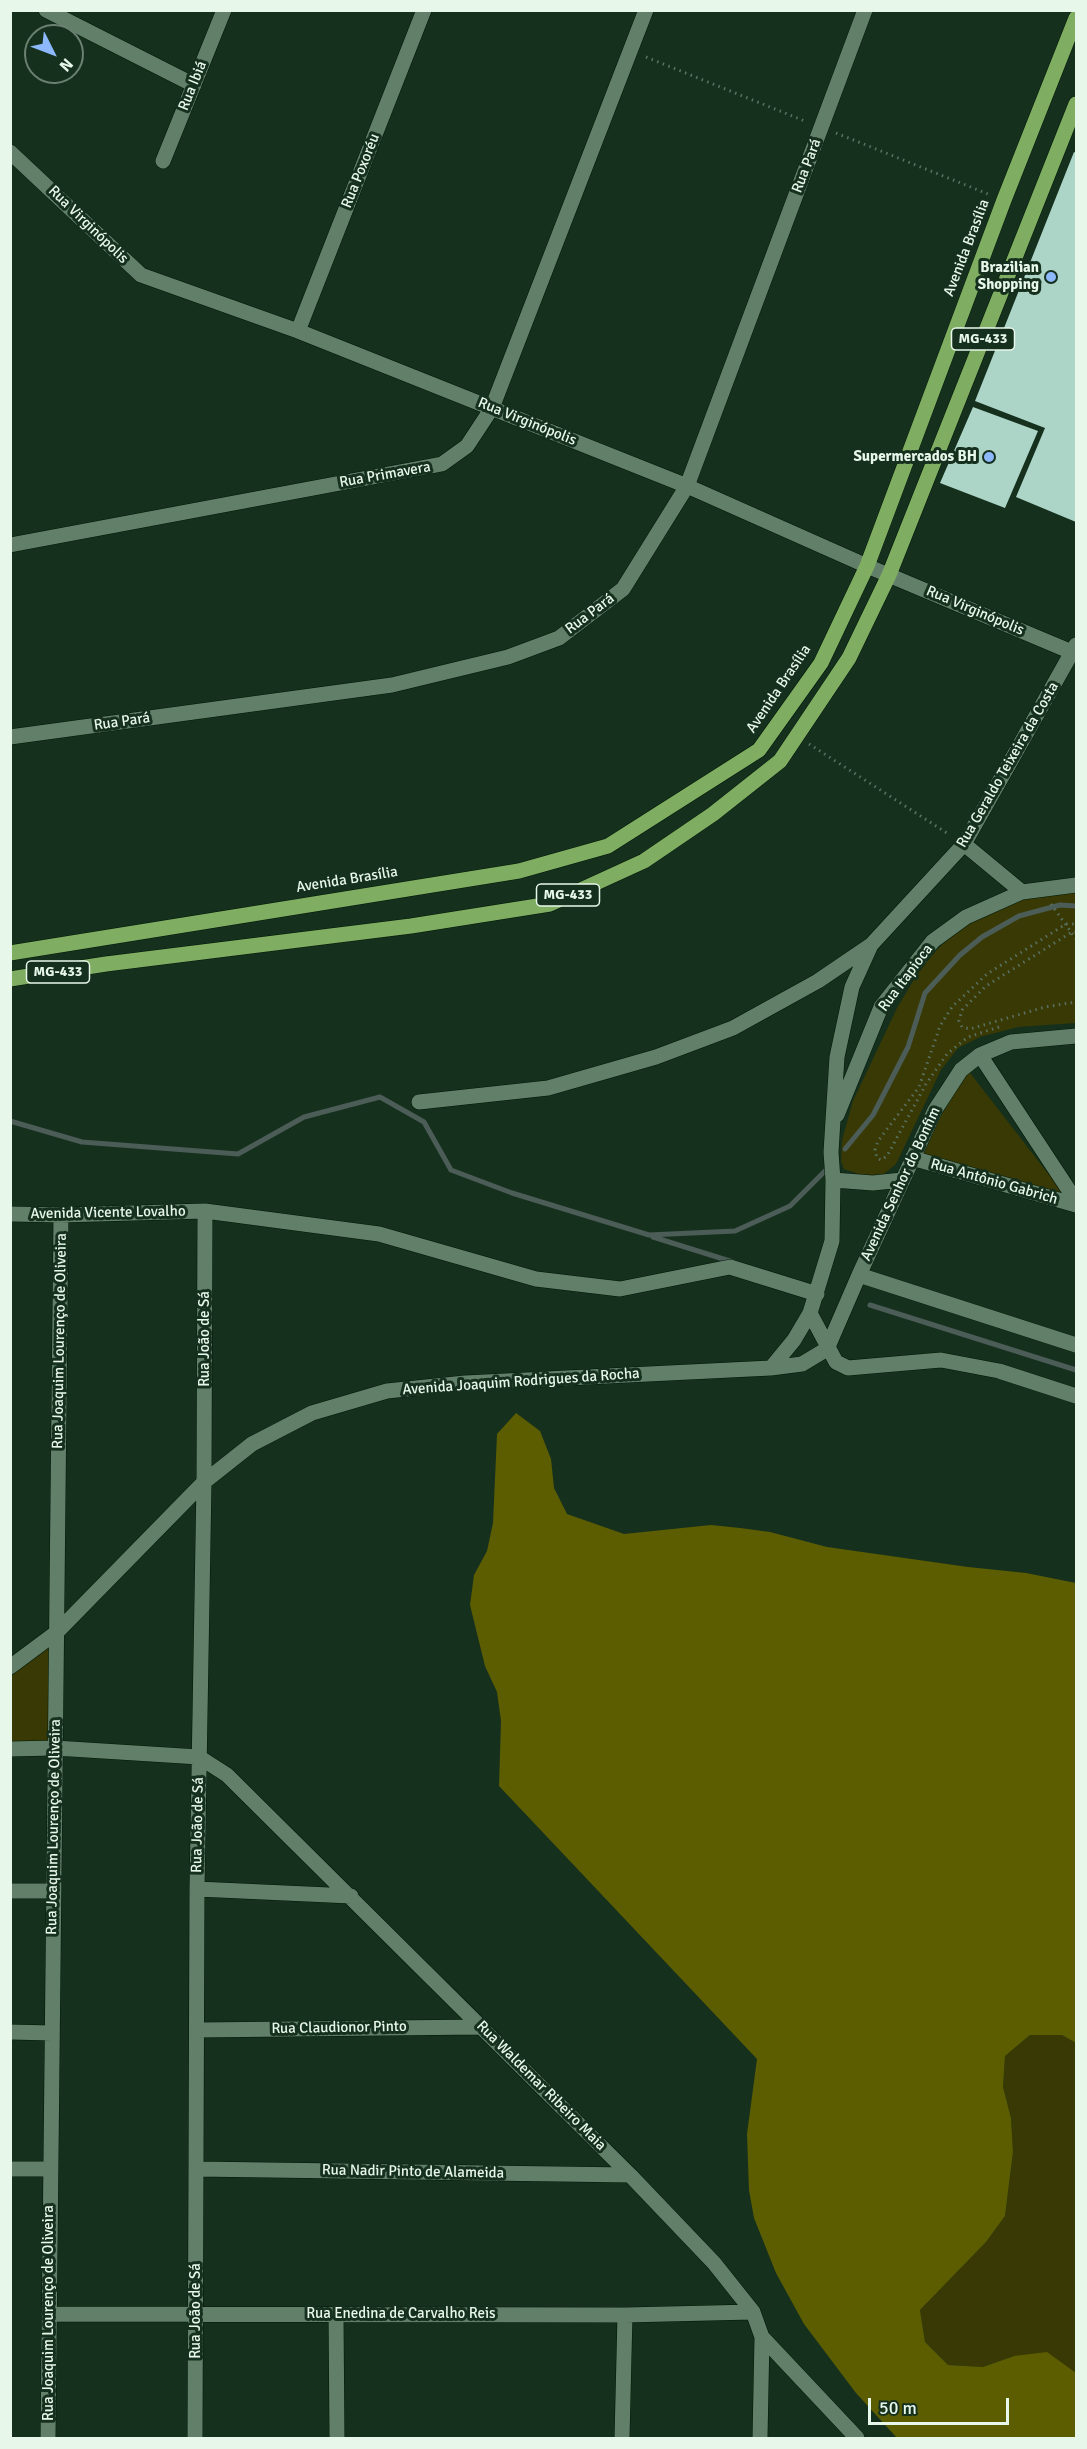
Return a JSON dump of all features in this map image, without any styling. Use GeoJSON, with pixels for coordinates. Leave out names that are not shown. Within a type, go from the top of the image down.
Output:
{"type":"FeatureCollection","features":[{"type":"Feature","properties":{"kind":"main road","name":"Avenida Brasília"},"geometry":{"type":"LineString","coordinates":[[10,952],[519,871],[608,846],[759,750],[821,663],[867,566],[1004,200],[1077,18]]}},
{"type":"Feature","properties":{"kind":"main road","name":"MG-433"},"geometry":{"type":"LineString","coordinates":[[10,979],[106,964],[411,926],[550,904],[644,861],[696,826],[780,761],[849,658],[889,575],[1077,104]]}},
{"type":"Feature","properties":{"kind":"street"},"geometry":{"type":"LineString","coordinates":[[46,10],[194,85]]}},
{"type":"Feature","properties":{"kind":"street","name":"Rua Ibiá"},"geometry":{"type":"LineString","coordinates":[[163,161],[224,10]]}},
{"type":"Feature","properties":{"kind":"street","name":"Rua Poxoréu"},"geometry":{"type":"LineString","coordinates":[[298,331],[424,10]]}},
{"type":"Feature","properties":{"kind":"street","name":"Rua Primavera"},"geometry":{"type":"LineString","coordinates":[[10,545],[442,464],[466,446],[492,408],[645,10]]}},
{"type":"Feature","properties":{"kind":"street","name":"Rua Pará"},"geometry":{"type":"LineString","coordinates":[[10,737],[392,685],[508,657],[559,638],[623,589],[687,486],[865,10]]}},
{"type":"Feature","properties":{"kind":"street","name":"Rua Virginópolis"},"geometry":{"type":"LineString","coordinates":[[10,152],[141,276],[298,331],[492,408],[687,486],[867,566],[1076,650]]}},
{"type":"Feature","properties":{"kind":"street","name":"Rua Geraldo Teixeira da Costa"},"geometry":{"type":"LineString","coordinates":[[418,1102],[548,1088],[656,1057],[733,1028],[818,981],[871,945],[964,844],[1076,650]]}},
{"type":"Feature","properties":{"kind":"street"},"geometry":{"type":"LineString","coordinates":[[964,844],[1022,892]]}},
{"type":"Feature","properties":{"kind":"street","name":"Rua Itapioca"},"geometry":{"type":"LineString","coordinates":[[832,1126],[881,1007],[933,941],[966,917],[1022,892],[1077,885]]}},
{"type":"Feature","properties":{"kind":"street"},"geometry":{"type":"LineString","coordinates":[[771,1368],[794,1340],[810,1313],[832,1241],[831,1152],[837,1057],[852,987],[871,945]]}},
{"type":"Feature","properties":{"kind":"street","name":"Avenida Senhor do Bonfim"},"geometry":{"type":"LineString","coordinates":[[827,1349],[935,1110],[961,1070],[980,1054],[1011,1042],[1077,1036]]}},
{"type":"Feature","properties":{"kind":"street"},"geometry":{"type":"LineString","coordinates":[[980,1054],[1077,1203]]}},
{"type":"Feature","properties":{"kind":"street","name":"Rua Antônio Gabrich"},"geometry":{"type":"LineString","coordinates":[[912,1158],[1077,1203]]}},
{"type":"Feature","properties":{"kind":"street"},"geometry":{"type":"LineString","coordinates":[[833,1180],[873,1183],[902,1180]]}},
{"type":"Feature","properties":{"kind":"street","name":"Avenida Vicente Lovalho"},"geometry":{"type":"LineString","coordinates":[[10,1214],[205,1211],[379,1234],[536,1280],[621,1289],[730,1267],[817,1294]]}},
{"type":"Feature","properties":{"kind":"street","name":"Rua João de Sá"},"geometry":{"type":"LineString","coordinates":[[195,2439],[198,1757],[204,1482],[205,1211]]}},
{"type":"Feature","properties":{"kind":"street","name":"Rua Joaquim Lourenço de Oliveira"},"geometry":{"type":"LineString","coordinates":[[48,2439],[61,1215]]}},
{"type":"Feature","properties":{"kind":"street"},"geometry":{"type":"LineString","coordinates":[[859,1275],[1077,1344]]}},
{"type":"Feature","properties":{"kind":"street"},"geometry":{"type":"LineString","coordinates":[[810,1313],[827,1349],[836,1362],[848,1368],[941,1360],[999,1371],[1077,1396]]}},
{"type":"Feature","properties":{"kind":"street","name":"Avenida Joaquim Rodrigues da Rocha"},"geometry":{"type":"LineString","coordinates":[[10,1667],[57,1632],[204,1482],[252,1444],[312,1413],[387,1391],[465,1383],[771,1368],[802,1364],[827,1349]]}},
{"type":"Feature","properties":{"kind":"street"},"geometry":{"type":"LineString","coordinates":[[10,1749],[55,1748],[198,1757]]}},
{"type":"Feature","properties":{"kind":"street","name":"Rua Waldemar Ribeiro Maia"},"geometry":{"type":"LineString","coordinates":[[198,1757],[227,1775],[630,2175],[714,2263],[753,2312],[762,2337],[857,2439]]}},
{"type":"Feature","properties":{"kind":"street"},"geometry":{"type":"LineString","coordinates":[[197,1889],[351,1896]]}},
{"type":"Feature","properties":{"kind":"street"},"geometry":{"type":"LineString","coordinates":[[10,1891],[54,1891]]}},
{"type":"Feature","properties":{"kind":"street","name":"Rua Claudionor Pinto"},"geometry":{"type":"LineString","coordinates":[[197,2030],[481,2026]]}},
{"type":"Feature","properties":{"kind":"street"},"geometry":{"type":"LineString","coordinates":[[10,2032],[52,2033]]}},
{"type":"Feature","properties":{"kind":"street"},"geometry":{"type":"LineString","coordinates":[[10,2169],[51,2169]]}},
{"type":"Feature","properties":{"kind":"street","name":"Rua Nadir Pinto de Alameida"},"geometry":{"type":"LineString","coordinates":[[196,2169],[630,2175]]}},
{"type":"Feature","properties":{"kind":"street","name":"Rua Enedina de Carvalho Reis"},"geometry":{"type":"LineString","coordinates":[[49,2314],[625,2316],[753,2312]]}},
{"type":"Feature","properties":{"kind":"street"},"geometry":{"type":"LineString","coordinates":[[336,2314],[337,2439]]}},
{"type":"Feature","properties":{"kind":"street"},"geometry":{"type":"LineString","coordinates":[[622,2439],[625,2316]]}},
{"type":"Feature","properties":{"kind":"street"},"geometry":{"type":"LineString","coordinates":[[760,2439],[762,2337]]}},
{"type":"Feature","properties":{"kind":"path"},"geometry":{"type":"LineString","coordinates":[[797,736],[964,844]]}},
{"type":"Feature","properties":{"kind":"path"},"geometry":{"type":"LineString","coordinates":[[1055,910],[1074,932],[1077,939]]}},
{"type":"Feature","properties":{"kind":"path"},"geometry":{"type":"LineString","coordinates":[[1005,1026],[969,1037],[947,1054],[926,1084],[887,1156],[882,1160],[877,1158],[875,1150],[878,1141],[919,1087],[940,1026],[952,1007],[987,974],[1066,924],[1077,924]]}},
{"type":"Feature","properties":{"kind":"path"},"geometry":{"type":"LineString","coordinates":[[1074,932],[986,986],[962,1010],[959,1021],[962,1027],[970,1029],[1045,1007],[1077,1002]]}},
{"type":"Feature","properties":{"kind":"shaded area"},"geometry":{"type":"Polygon","coordinates":[[[1076,892],[1076,1023],[1018,1027],[980,1037],[958,1048],[941,1070],[896,1164],[884,1174],[864,1176],[844,1169],[841,1161],[842,1140],[853,1101],[897,1008],[922,966],[946,940],[981,916],[1021,896],[1076,892]]]}},
{"type":"Feature","properties":{"kind":"shaded area"},"geometry":{"type":"Polygon","coordinates":[[[967,1069],[1067,1198],[921,1157],[948,1097],[967,1069]]]}},
{"type":"Feature","properties":{"kind":"shaded area"},"geometry":{"type":"Polygon","coordinates":[[[516,1413],[540,1431],[551,1459],[554,1488],[567,1514],[624,1534],[711,1525],[740,1528],[770,1532],[827,1547],[1026,1573],[1076,1583],[1076,2043],[1062,2035],[1030,2035],[1005,2056],[1003,2087],[1011,2118],[1013,2152],[1005,2216],[986,2242],[920,2310],[925,2342],[948,2365],[983,2367],[1014,2356],[1047,2352],[1076,2373],[1076,2438],[897,2438],[856,2393],[804,2324],[776,2273],[754,2218],[749,2190],[747,2134],[757,2059],[499,1786],[501,1721],[497,1692],[485,1666],[470,1605],[474,1575],[487,1551],[493,1523],[497,1434],[516,1413]]]}},
{"type":"Feature","properties":{"kind":"shaded area"},"geometry":{"type":"Polygon","coordinates":[[[51,1643],[49,1743],[11,1744],[11,1674],[51,1643]]]}},
{"type":"Feature","properties":{"kind":"shaded area"},"geometry":{"type":"Polygon","coordinates":[[[1030,2035],[1062,2035],[1076,2043],[1076,2373],[1014,2356],[983,2367],[948,2365],[925,2342],[920,2310],[986,2242],[1005,2216],[1013,2152],[1011,2118],[1003,2087],[1005,2056],[1030,2035]]]}},
{"type":"Feature","properties":{"kind":"building","name":"Brazilian Shopping"},"geometry":{"type":"Polygon","coordinates":[[[1074,152],[1076,153],[1076,522],[1016,497],[1045,428],[975,401],[1074,152]]]}},
{"type":"Feature","properties":{"kind":"building","name":"Supermercados BH"},"geometry":{"type":"Polygon","coordinates":[[[973,407],[1038,431],[1005,508],[940,483],[973,407]]]}},
{"type":"Feature","properties":{"kind":"waterway"},"geometry":{"type":"LineString","coordinates":[[845,1149],[873,1115],[908,1047],[925,993],[960,955],[982,937],[1019,916],[1060,905],[1076,906]]}},
{"type":"Feature","properties":{"kind":"waterway"},"geometry":{"type":"LineString","coordinates":[[10,1121],[82,1142],[238,1154],[304,1117],[380,1097],[424,1122],[451,1170],[512,1193],[649,1235],[735,1231],[790,1206],[829,1167]]}},
{"type":"Feature","properties":{"kind":"waterway"},"geometry":{"type":"LineString","coordinates":[[653,1237],[733,1262]]}},
{"type":"Feature","properties":{"kind":"waterway"},"geometry":{"type":"LineString","coordinates":[[870,1305],[1076,1370]]}},
{"type":"Feature","properties":{"kind":"place","name":"Brazilian Shopping"},"geometry":{"type":"Point","coordinates":[1051,277]}},
{"type":"Feature","properties":{"kind":"place","name":"Supermercados BH"},"geometry":{"type":"Point","coordinates":[989,457]}}]}
